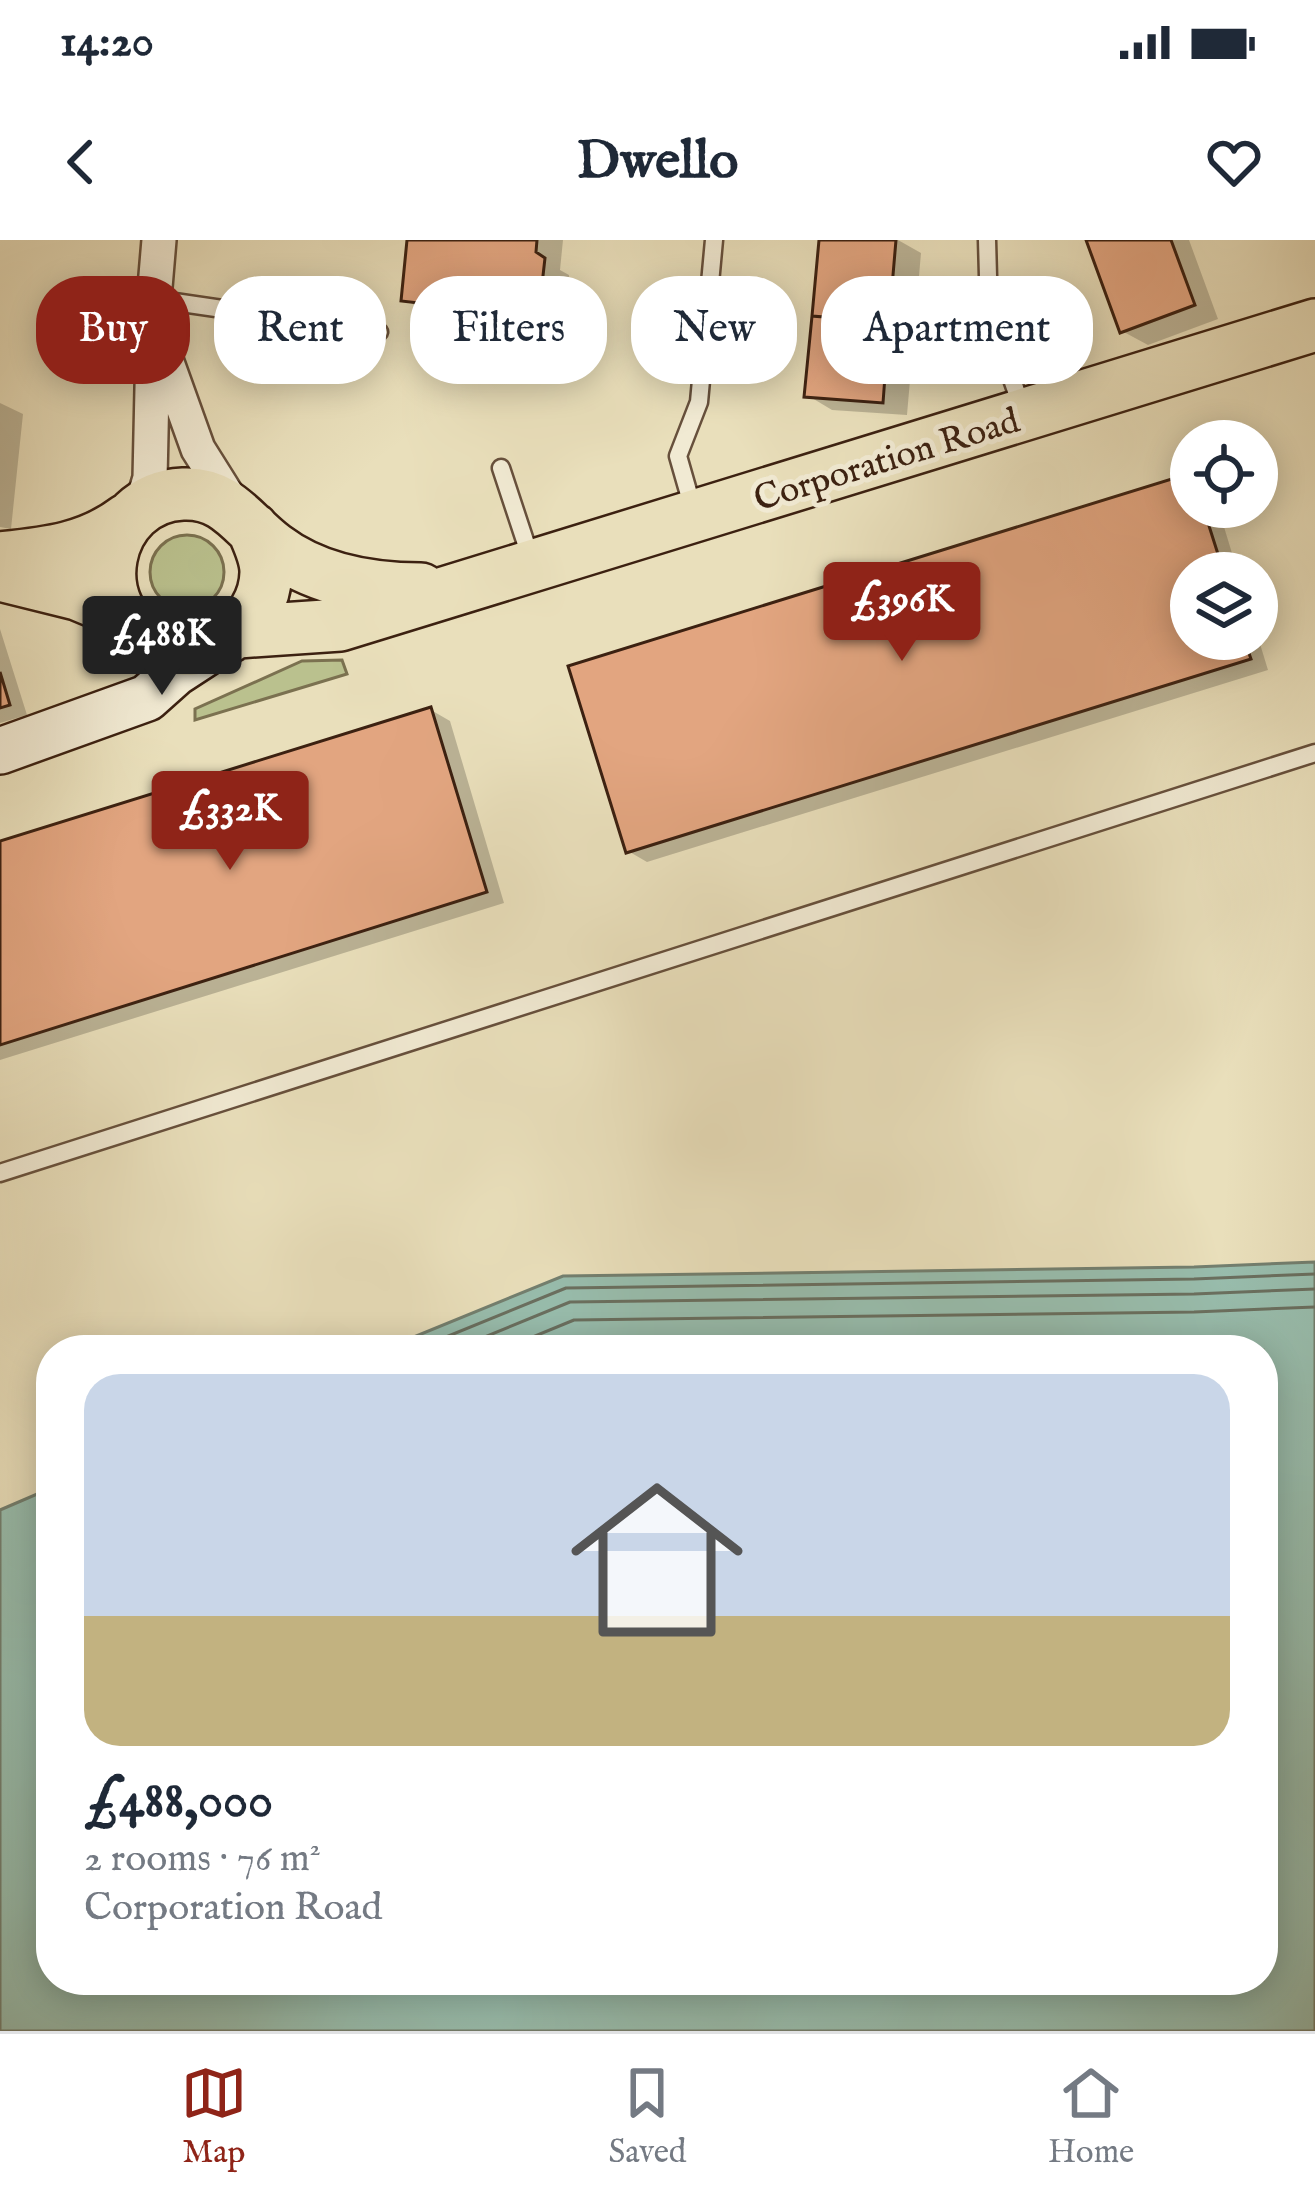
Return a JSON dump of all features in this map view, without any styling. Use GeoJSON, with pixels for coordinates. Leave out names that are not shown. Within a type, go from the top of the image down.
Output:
{"type":"FeatureCollection","features":[{"type":"Feature","properties":{"kind":"main road","name":"Corporation Road"},"geometry":{"type":"LineString","coordinates":[[229,637],[340,625],[1315,325]]}},
{"type":"Feature","properties":{"kind":"main road"},"geometry":{"type":"LineString","coordinates":[[0,558],[76,548],[180,494],[221,501],[246,521],[266,572],[262,594],[229,637],[185,665],[148,698],[0,751]]}},
{"type":"Feature","properties":{"kind":"main road"},"geometry":{"type":"LineString","coordinates":[[81,724],[124,685],[134,655],[125,619],[110,588],[109,564],[115,540],[134,514]]}},
{"type":"Feature","properties":{"kind":"main road","name":"Corporation Road"},"geometry":{"type":"LineString","coordinates":[[246,521],[293,560],[342,580],[388,589],[458,590]]}},
{"type":"Feature","properties":{"kind":"main road"},"geometry":{"type":"LineString","coordinates":[[0,575],[77,594],[125,619],[164,647],[183,650],[229,637]]}},
{"type":"Feature","properties":{"kind":"street"},"geometry":{"type":"LineString","coordinates":[[156,276],[159,240]]}},
{"type":"Feature","properties":{"kind":"street"},"geometry":{"type":"LineString","coordinates":[[134,514],[150,478],[152,384]]}},
{"type":"Feature","properties":{"kind":"street"},"geometry":{"type":"LineString","coordinates":[[177,384],[198,449],[246,521]]}},
{"type":"Feature","properties":{"kind":"lane"},"geometry":{"type":"LineString","coordinates":[[696,518],[678,456],[699,402],[714,240]]}},
{"type":"Feature","properties":{"kind":"lane"},"geometry":{"type":"LineString","coordinates":[[987,240],[989,313],[1024,415]]}},
{"type":"Feature","properties":{"kind":"lane"},"geometry":{"type":"LineString","coordinates":[[501,468],[534,568]]}},
{"type":"Feature","properties":{"kind":"lane"},"geometry":{"type":"LineString","coordinates":[[0,1173],[1315,753]]}},
{"type":"Feature","properties":{"kind":"green space"},"geometry":{"type":"Polygon","coordinates":[[[187,535],[214,545],[224,572],[214,599],[187,609],[160,599],[150,572],[160,545],[187,535]]]}},
{"type":"Feature","properties":{"kind":"green space"},"geometry":{"type":"Polygon","coordinates":[[[342,660],[347,674],[195,720],[195,709],[302,661],[342,660]]]}},
{"type":"Feature","properties":{"kind":"water"},"geometry":{"type":"Polygon","coordinates":[[[1315,1262],[1315,2031],[0,2031],[0,1510],[36,1494],[36,1995],[1278,1995],[1278,1335],[419,1335],[563,1276],[1315,1262]]]}},
{"type":"Feature","properties":{"kind":"building"},"geometry":{"type":"Polygon","coordinates":[[[407,240],[537,240],[536,252],[545,258],[543,276],[410,276],[410,302],[401,301],[407,240]]]}},
{"type":"Feature","properties":{"kind":"building"},"geometry":{"type":"Polygon","coordinates":[[[819,240],[896,240],[893,276],[821,276],[821,317],[812,316],[819,240]]]}},
{"type":"Feature","properties":{"kind":"building"},"geometry":{"type":"Polygon","coordinates":[[[1086,240],[1171,240],[1195,305],[1120,333],[1086,240]]]}},
{"type":"Feature","properties":{"kind":"building"},"geometry":{"type":"Polygon","coordinates":[[[812,316],[821,317],[821,384],[884,384],[883,403],[804,397],[812,316]]]}},
{"type":"Feature","properties":{"kind":"building"},"geometry":{"type":"Polygon","coordinates":[[[1170,480],[1170,528],[1210,528],[1217,552],[1170,552],[1170,660],[1248,660],[626,853],[568,666],[1170,480]]]}},
{"type":"Feature","properties":{"kind":"building"},"geometry":{"type":"Polygon","coordinates":[[[0,672],[10,705],[0,708],[0,672]]]}},
{"type":"Feature","properties":{"kind":"building"},"geometry":{"type":"Polygon","coordinates":[[[431,707],[487,892],[0,1045],[0,841],[431,707]]]}}]}
